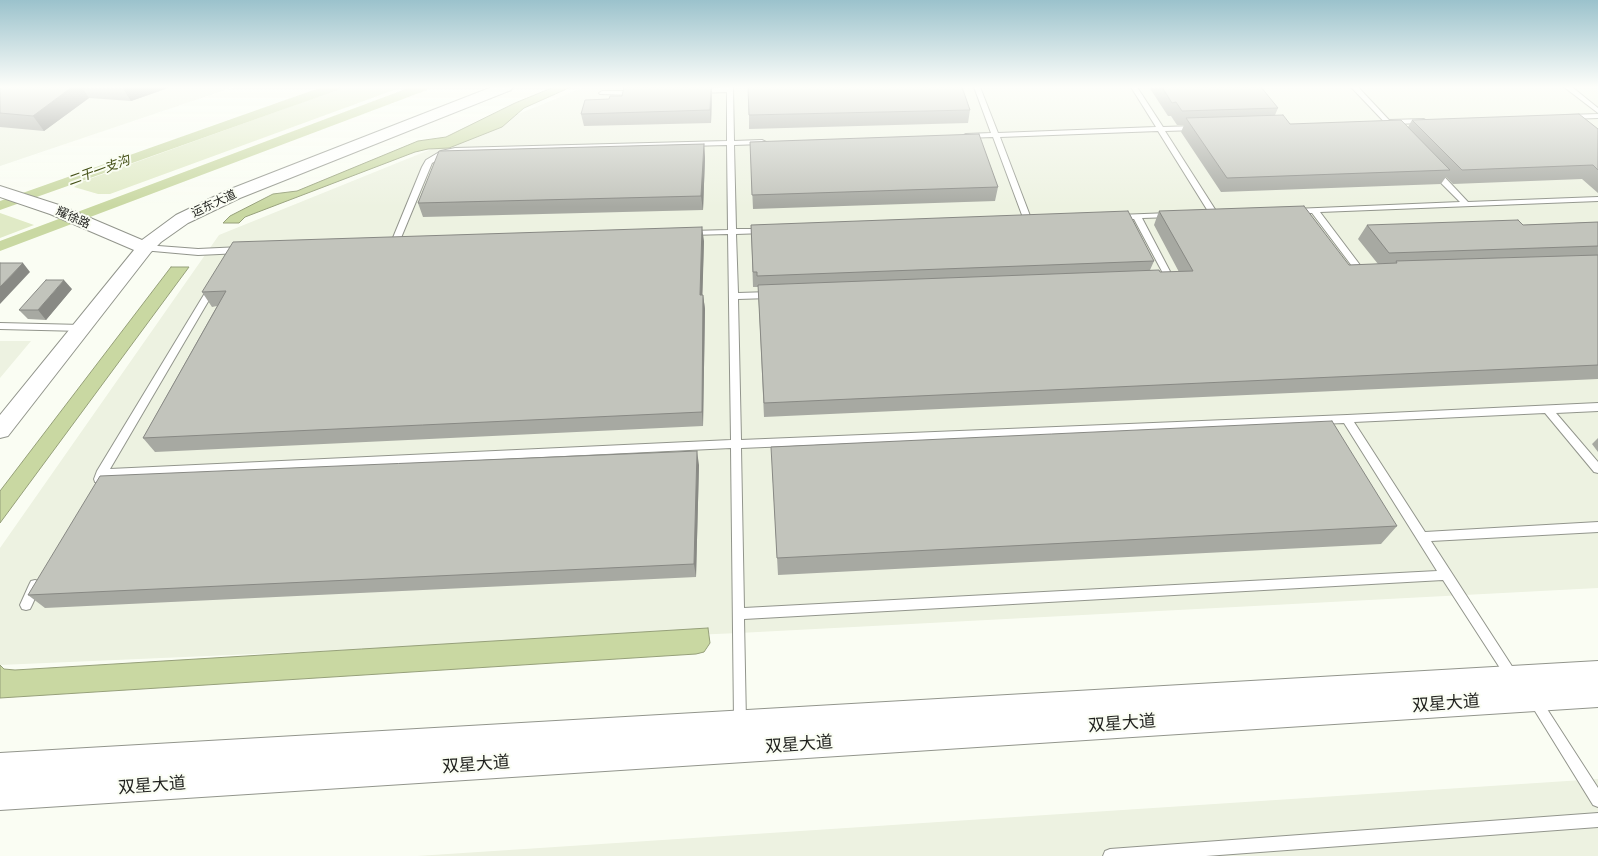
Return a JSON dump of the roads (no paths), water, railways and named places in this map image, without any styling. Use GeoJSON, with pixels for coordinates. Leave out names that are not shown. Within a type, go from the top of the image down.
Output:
{"type":"FeatureCollection","features":[{"type":"Feature","properties":{"kind":"street","name":"运东大道"},"geometry":{"type":"LineString","coordinates":[[0,430],[145,248],[155,238],[182,219],[234,194],[404,127]]}},
{"type":"Feature","properties":{"kind":"street","name":"耀徐路"},"geometry":{"type":"LineString","coordinates":[[4,191],[56,210],[97,229],[145,248]]}},
{"type":"Feature","properties":{"kind":"street","name":"双星大道"},"geometry":{"type":"LineString","coordinates":[[0,795],[740,736],[1523,685],[1598,674]]}},
{"type":"Feature","properties":{"kind":"street","name":"双星大道"},"geometry":{"type":"LineString","coordinates":[[1523,685],[1598,694]]}},
{"type":"Feature","properties":{"kind":"street","name":"双星大道"},"geometry":{"type":"LineString","coordinates":[[0,768],[740,736]]}},
{"type":"Feature","properties":{"kind":"lane"},"geometry":{"type":"LineString","coordinates":[[731,127],[740,736]]}},
{"type":"Feature","properties":{"kind":"lane"},"geometry":{"type":"LineString","coordinates":[[992,127],[1028,221]]}},
{"type":"Feature","properties":{"kind":"lane"},"geometry":{"type":"LineString","coordinates":[[1159,127],[1214,214]]}},
{"type":"Feature","properties":{"kind":"lane"},"geometry":{"type":"LineString","coordinates":[[1390,127],[1398,133]]}},
{"type":"Feature","properties":{"kind":"lane"},"geometry":{"type":"LineString","coordinates":[[955,136],[1200,128]]}},
{"type":"Feature","properties":{"kind":"lane"},"geometry":{"type":"LineString","coordinates":[[394,244],[426,167],[429,162],[444,153],[456,150],[771,141]]}},
{"type":"Feature","properties":{"kind":"lane"},"geometry":{"type":"LineString","coordinates":[[1429,166],[1466,204]]}},
{"type":"Feature","properties":{"kind":"lane"},"geometry":{"type":"LineString","coordinates":[[1283,211],[1598,199]]}},
{"type":"Feature","properties":{"kind":"lane"},"geometry":{"type":"LineString","coordinates":[[1314,210],[1361,272],[1377,272]]}},
{"type":"Feature","properties":{"kind":"lane"},"geometry":{"type":"LineString","coordinates":[[1106,218],[1176,215]]}},
{"type":"Feature","properties":{"kind":"lane"},"geometry":{"type":"LineString","coordinates":[[1137,217],[1170,279],[1154,280]]}},
{"type":"Feature","properties":{"kind":"lane"},"geometry":{"type":"LineString","coordinates":[[685,234],[772,230]]}},
{"type":"Feature","properties":{"kind":"lane"},"geometry":{"type":"LineString","coordinates":[[145,248],[198,252],[251,250]]}},
{"type":"Feature","properties":{"kind":"lane"},"geometry":{"type":"LineString","coordinates":[[227,264],[235,250]]}},
{"type":"Feature","properties":{"kind":"lane"},"geometry":{"type":"LineString","coordinates":[[93,488],[219,278]]}},
{"type":"Feature","properties":{"kind":"lane"},"geometry":{"type":"LineString","coordinates":[[734,296],[781,294]]}},
{"type":"Feature","properties":{"kind":"lane"},"geometry":{"type":"LineString","coordinates":[[0,326],[82,328]]}},
{"type":"Feature","properties":{"kind":"lane"},"geometry":{"type":"LineString","coordinates":[[101,474],[736,444],[1347,419],[1598,407]]}},
{"type":"Feature","properties":{"kind":"lane"},"geometry":{"type":"LineString","coordinates":[[1547,409],[1598,469]]}},
{"type":"Feature","properties":{"kind":"lane"},"geometry":{"type":"LineString","coordinates":[[1347,419],[1446,575],[1523,685],[1598,800]]}},
{"type":"Feature","properties":{"kind":"lane"},"geometry":{"type":"LineString","coordinates":[[1422,537],[1598,527]]}},
{"type":"Feature","properties":{"kind":"lane"},"geometry":{"type":"LineString","coordinates":[[738,614],[1446,575]]}},
{"type":"Feature","properties":{"kind":"lane"},"geometry":{"type":"LineString","coordinates":[[26,605],[38,580]]}},
{"type":"Feature","properties":{"kind":"lane"},"geometry":{"type":"LineString","coordinates":[[1110,856],[1598,820]]}},
{"type":"Feature","properties":{"kind":"waterway","name":"二干一支沟"},"geometry":{"type":"LineString","coordinates":[[0,206],[222,127]]}},
{"type":"Feature","properties":{"kind":"waterway"},"geometry":{"type":"LineString","coordinates":[[0,246],[317,127]]}}]}
